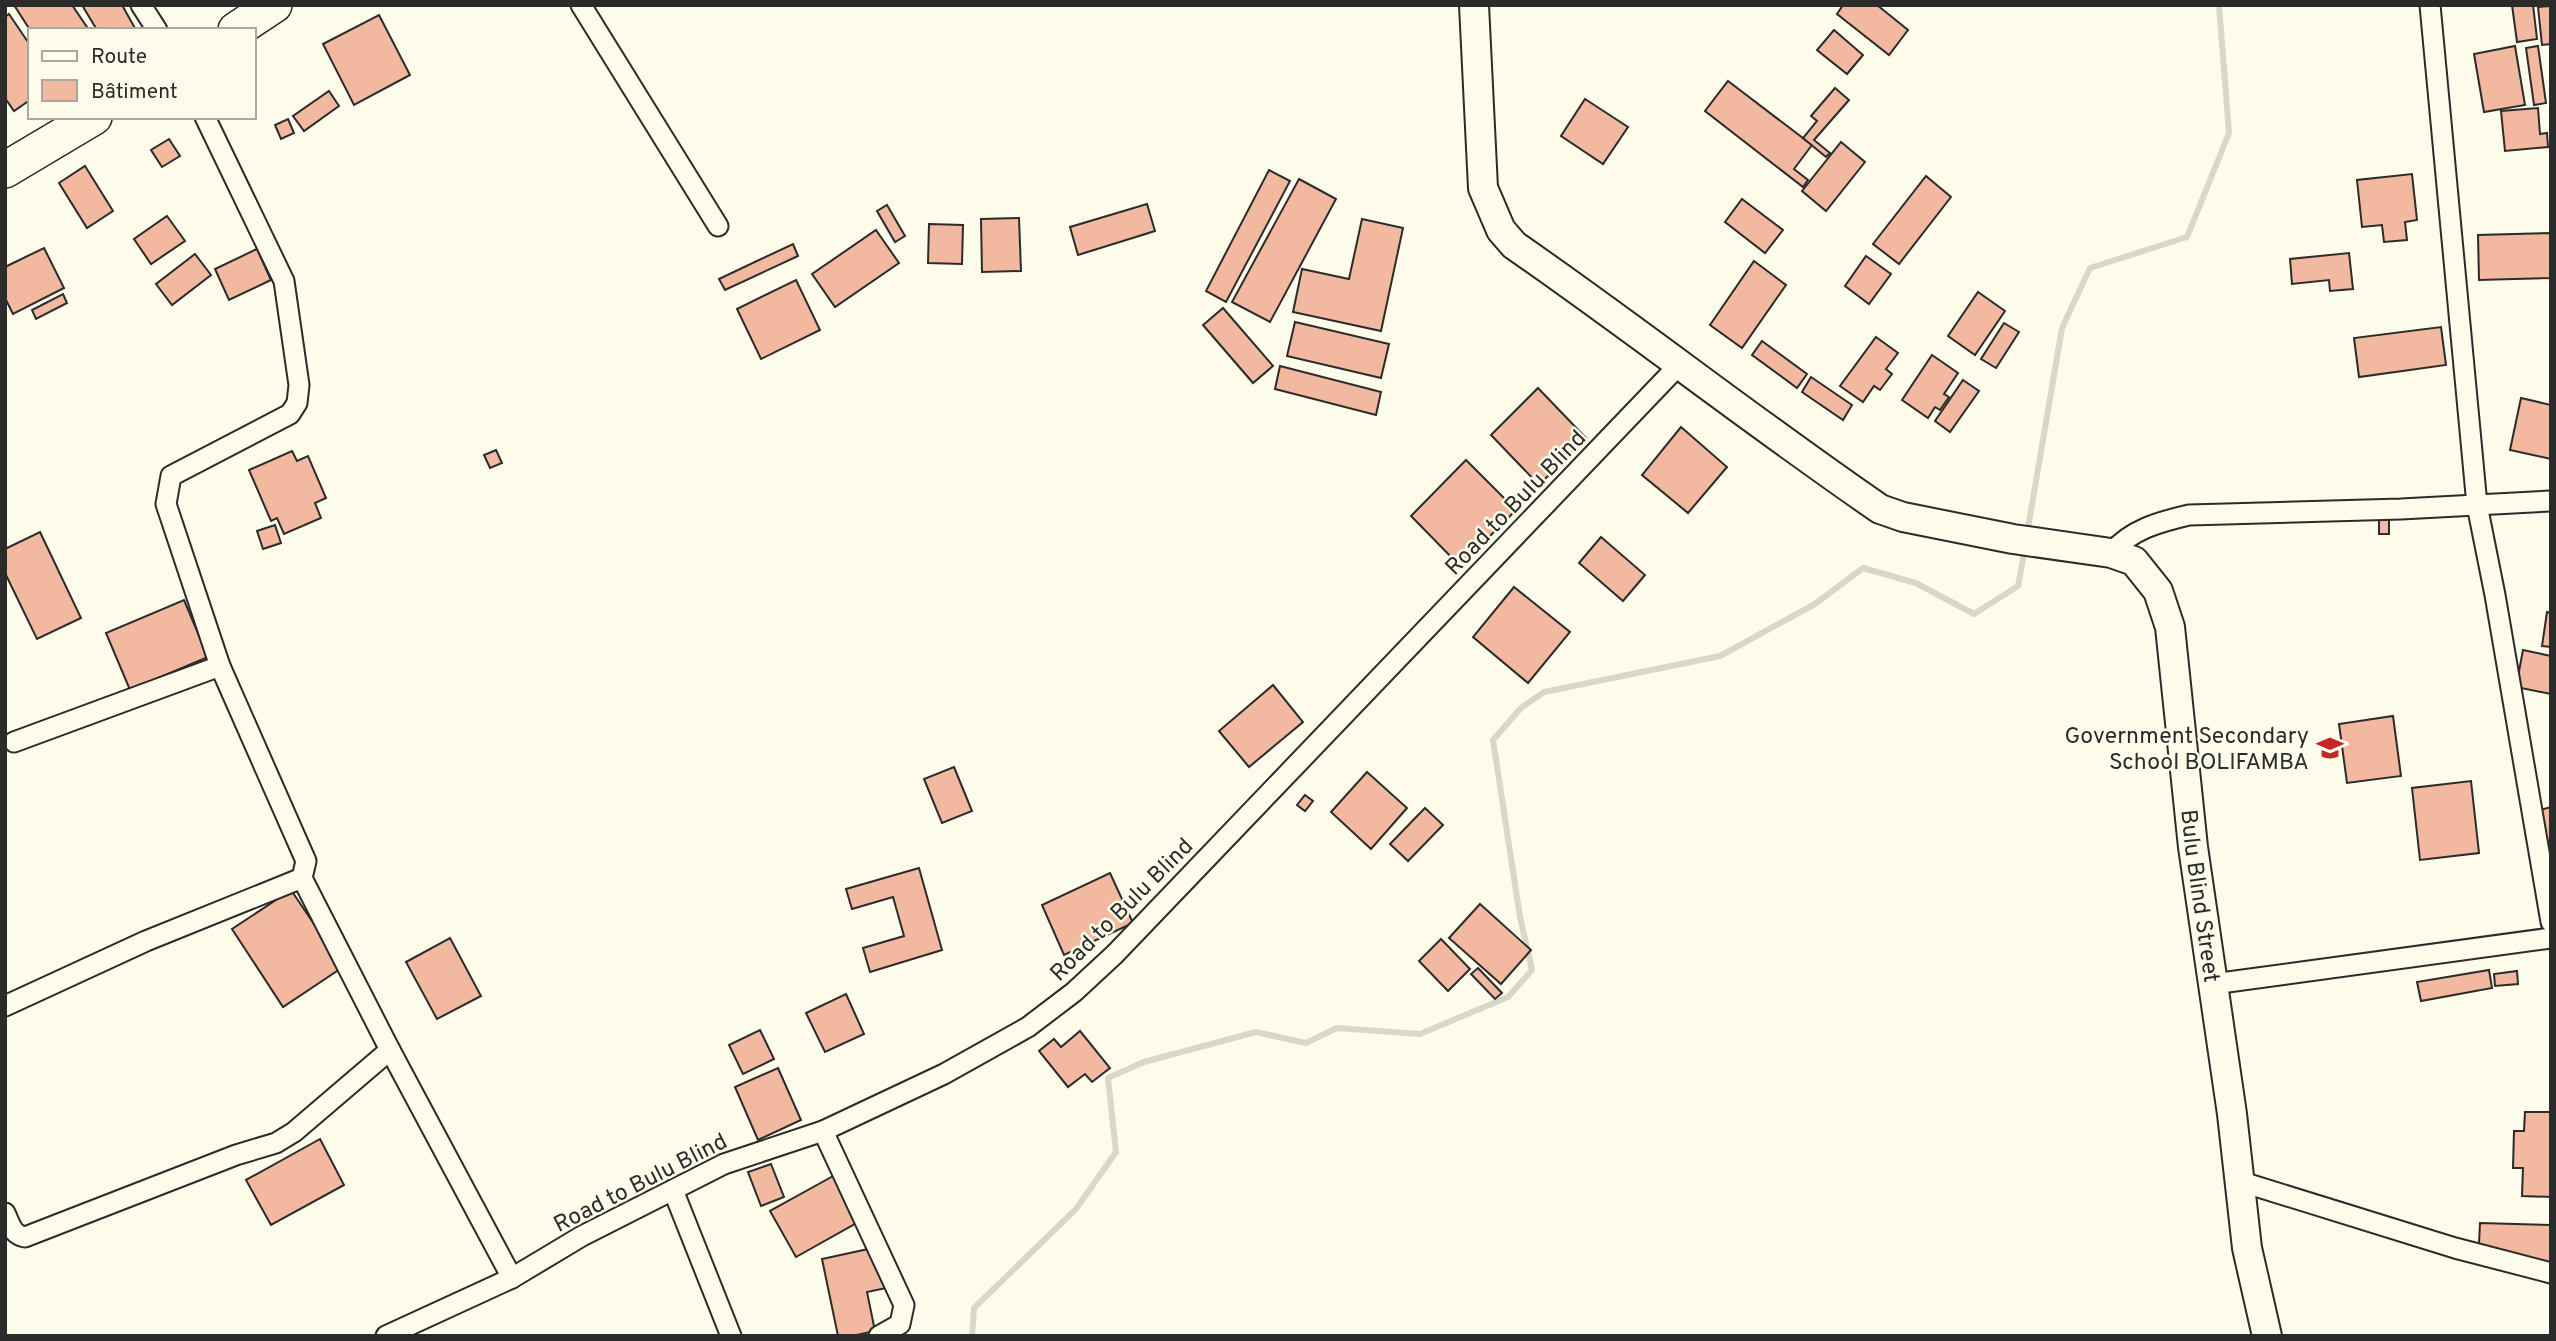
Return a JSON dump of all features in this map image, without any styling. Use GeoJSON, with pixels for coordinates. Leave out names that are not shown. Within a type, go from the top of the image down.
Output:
{"type":"FeatureCollection","features":[{"type":"Feature","properties":{"kind":"highway"},"geometry":{"type":"LineString","coordinates":[[239,28],[274,5]]}},
{"type":"Feature","properties":{"kind":"highway"},"geometry":{"type":"LineString","coordinates":[[5,170],[91,119]]}},
{"type":"Feature","properties":{"kind":"street"},"geometry":{"type":"LineString","coordinates":[[141,5],[156,28]]}},
{"type":"Feature","properties":{"kind":"street"},"geometry":{"type":"LineString","coordinates":[[581,5],[718,226]]}},
{"type":"Feature","properties":{"kind":"street","name":"Bulu Blind Street"},"geometry":{"type":"LineString","coordinates":[[1474,5],[1483,188],[1501,230],[1514,245],[1880,509],[1903,517],[2026,541],[2111,554],[2134,561],[2158,591],[2170,627],[2193,848],[2248,1248],[2267,1336]]}},
{"type":"Feature","properties":{"kind":"street"},"geometry":{"type":"LineString","coordinates":[[2430,5],[2477,505],[2495,594],[2551,922]]}},
{"type":"Feature","properties":{"kind":"street"},"geometry":{"type":"LineString","coordinates":[[206,119],[277,261],[284,281],[299,385],[296,403],[290,414],[170,476],[166,505],[220,666],[306,861],[302,878],[390,1051],[512,1278]]}},
{"type":"Feature","properties":{"kind":"street","name":"Road to Bulu Blind"},"geometry":{"type":"LineString","coordinates":[[386,1336],[512,1278],[582,1236],[737,1158],[823,1131],[944,1074],[1018,1035],[1074,992],[1115,954],[1679,365]]}},
{"type":"Feature","properties":{"kind":"street"},"geometry":{"type":"LineString","coordinates":[[2111,554],[2123,540],[2155,523],[2189,515],[2551,501]]}},
{"type":"Feature","properties":{"kind":"street"},"geometry":{"type":"LineString","coordinates":[[14,742],[220,666]]}},
{"type":"Feature","properties":{"kind":"street"},"geometry":{"type":"LineString","coordinates":[[5,1006],[146,941],[302,878]]}},
{"type":"Feature","properties":{"kind":"street"},"geometry":{"type":"LineString","coordinates":[[2213,984],[2551,938]]}},
{"type":"Feature","properties":{"kind":"street"},"geometry":{"type":"LineString","coordinates":[[5,1213],[14,1232],[25,1237],[236,1155],[276,1143],[295,1132],[390,1051]]}},
{"type":"Feature","properties":{"kind":"street"},"geometry":{"type":"LineString","coordinates":[[823,1131],[904,1305],[900,1324],[878,1336]]}},
{"type":"Feature","properties":{"kind":"street"},"geometry":{"type":"LineString","coordinates":[[2239,1181],[2455,1248],[2551,1273]]}},
{"type":"Feature","properties":{"kind":"street"},"geometry":{"type":"LineString","coordinates":[[673,1190],[731,1336]]}},
{"type":"Feature","properties":{"kind":"building"},"geometry":{"type":"Polygon","coordinates":[[[14,5],[72,5],[88,28],[29,28],[14,5]]]}},
{"type":"Feature","properties":{"kind":"building"},"geometry":{"type":"Polygon","coordinates":[[[82,5],[122,5],[135,28],[96,28],[82,5]]]}},
{"type":"Feature","properties":{"kind":"building"},"geometry":{"type":"Polygon","coordinates":[[[1843,5],[1877,5],[1908,30],[1889,55],[1837,14],[1843,5]]]}},
{"type":"Feature","properties":{"kind":"building"},"geometry":{"type":"Polygon","coordinates":[[[2512,5],[2533,5],[2537,39],[2517,42],[2512,5]]]}},
{"type":"Feature","properties":{"kind":"building"},"geometry":{"type":"Polygon","coordinates":[[[2551,6],[2551,44],[2542,45],[2538,7],[2551,6]]]}},
{"type":"Feature","properties":{"kind":"building"},"geometry":{"type":"Polygon","coordinates":[[[9,14],[28,42],[28,101],[14,111],[5,98],[5,17],[9,14]]]}},
{"type":"Feature","properties":{"kind":"building"},"geometry":{"type":"Polygon","coordinates":[[[379,15],[410,75],[354,105],[323,44],[379,15]]]}},
{"type":"Feature","properties":{"kind":"building"},"geometry":{"type":"Polygon","coordinates":[[[1834,30],[1863,55],[1847,74],[1817,50],[1834,30]]]}},
{"type":"Feature","properties":{"kind":"building"},"geometry":{"type":"Polygon","coordinates":[[[2515,46],[2525,105],[2484,112],[2474,54],[2515,46]]]}},
{"type":"Feature","properties":{"kind":"building"},"geometry":{"type":"Polygon","coordinates":[[[2538,46],[2546,103],[2534,105],[2526,48],[2538,46]]]}},
{"type":"Feature","properties":{"kind":"building"},"geometry":{"type":"Polygon","coordinates":[[[1728,81],[1812,145],[1794,169],[1808,180],[1803,187],[1705,111],[1728,81]]]}},
{"type":"Feature","properties":{"kind":"building"},"geometry":{"type":"Polygon","coordinates":[[[1835,88],[1849,100],[1814,140],[1830,153],[1826,157],[1803,138],[1817,121],[1811,116],[1835,88]]]}},
{"type":"Feature","properties":{"kind":"building"},"geometry":{"type":"Polygon","coordinates":[[[329,91],[339,106],[304,131],[293,116],[329,91]]]}},
{"type":"Feature","properties":{"kind":"building"},"geometry":{"type":"Polygon","coordinates":[[[1585,99],[1628,127],[1603,164],[1561,136],[1585,99]]]}},
{"type":"Feature","properties":{"kind":"building"},"geometry":{"type":"Polygon","coordinates":[[[2538,108],[2540,134],[2547,133],[2548,147],[2505,151],[2501,111],[2538,108]]]}},
{"type":"Feature","properties":{"kind":"building"},"geometry":{"type":"Polygon","coordinates":[[[288,119],[294,133],[281,139],[275,125],[288,119]]]}},
{"type":"Feature","properties":{"kind":"building"},"geometry":{"type":"Polygon","coordinates":[[[169,139],[180,156],[162,167],[151,150],[169,139]]]}},
{"type":"Feature","properties":{"kind":"building"},"geometry":{"type":"Polygon","coordinates":[[[1841,142],[1865,162],[1826,211],[1802,191],[1841,142]]]}},
{"type":"Feature","properties":{"kind":"building"},"geometry":{"type":"Polygon","coordinates":[[[85,166],[113,211],[87,228],[59,183],[85,166]]]}},
{"type":"Feature","properties":{"kind":"building"},"geometry":{"type":"Polygon","coordinates":[[[1269,170],[1290,181],[1226,302],[1206,291],[1269,170]]]}},
{"type":"Feature","properties":{"kind":"building"},"geometry":{"type":"Polygon","coordinates":[[[2412,174],[2417,220],[2405,222],[2407,240],[2384,242],[2382,225],[2362,227],[2357,180],[2412,174]]]}},
{"type":"Feature","properties":{"kind":"building"},"geometry":{"type":"Polygon","coordinates":[[[1926,176],[1951,197],[1899,264],[1873,244],[1926,176]]]}},
{"type":"Feature","properties":{"kind":"building"},"geometry":{"type":"Polygon","coordinates":[[[1299,179],[1336,199],[1270,322],[1232,302],[1299,179]]]}},
{"type":"Feature","properties":{"kind":"building"},"geometry":{"type":"Polygon","coordinates":[[[1742,199],[1783,230],[1765,253],[1725,222],[1742,199]]]}},
{"type":"Feature","properties":{"kind":"building"},"geometry":{"type":"Polygon","coordinates":[[[1147,204],[1155,231],[1078,255],[1070,227],[1147,204]]]}},
{"type":"Feature","properties":{"kind":"building"},"geometry":{"type":"Polygon","coordinates":[[[887,205],[905,236],[895,242],[877,211],[887,205]]]}},
{"type":"Feature","properties":{"kind":"building"},"geometry":{"type":"Polygon","coordinates":[[[167,216],[185,241],[151,264],[134,239],[167,216]]]}},
{"type":"Feature","properties":{"kind":"building"},"geometry":{"type":"Polygon","coordinates":[[[1019,218],[1021,271],[982,272],[981,219],[1019,218]]]}},
{"type":"Feature","properties":{"kind":"building"},"geometry":{"type":"Polygon","coordinates":[[[1362,219],[1403,228],[1381,331],[1293,312],[1302,269],[1349,279],[1362,219]]]}},
{"type":"Feature","properties":{"kind":"building"},"geometry":{"type":"Polygon","coordinates":[[[929,224],[963,225],[962,264],[928,263],[929,224]]]}},
{"type":"Feature","properties":{"kind":"building"},"geometry":{"type":"Polygon","coordinates":[[[876,230],[899,263],[835,307],[812,274],[876,230]]]}},
{"type":"Feature","properties":{"kind":"building"},"geometry":{"type":"Polygon","coordinates":[[[2551,233],[2551,278],[2479,280],[2478,235],[2551,233]]]}},
{"type":"Feature","properties":{"kind":"building"},"geometry":{"type":"Polygon","coordinates":[[[793,244],[798,256],[725,290],[719,279],[793,244]]]}},
{"type":"Feature","properties":{"kind":"building"},"geometry":{"type":"Polygon","coordinates":[[[44,248],[64,288],[13,314],[5,298],[5,267],[44,248]]]}},
{"type":"Feature","properties":{"kind":"building"},"geometry":{"type":"Polygon","coordinates":[[[257,249],[271,280],[229,300],[215,269],[257,249]]]}},
{"type":"Feature","properties":{"kind":"building"},"geometry":{"type":"Polygon","coordinates":[[[2349,253],[2353,289],[2330,291],[2329,280],[2292,284],[2290,259],[2349,253]]]}},
{"type":"Feature","properties":{"kind":"building"},"geometry":{"type":"Polygon","coordinates":[[[195,254],[211,275],[172,305],[156,284],[195,254]]]}},
{"type":"Feature","properties":{"kind":"building"},"geometry":{"type":"Polygon","coordinates":[[[1866,256],[1891,274],[1869,304],[1845,286],[1866,256]]]}},
{"type":"Feature","properties":{"kind":"building"},"geometry":{"type":"Polygon","coordinates":[[[1754,261],[1786,285],[1742,348],[1710,325],[1754,261]]]}},
{"type":"Feature","properties":{"kind":"building"},"geometry":{"type":"Polygon","coordinates":[[[796,280],[820,330],[761,359],[737,309],[796,280]]]}},
{"type":"Feature","properties":{"kind":"building"},"geometry":{"type":"Polygon","coordinates":[[[1978,292],[2005,311],[1975,355],[1948,336],[1978,292]]]}},
{"type":"Feature","properties":{"kind":"building"},"geometry":{"type":"Polygon","coordinates":[[[63,294],[67,303],[36,319],[32,310],[63,294]]]}},
{"type":"Feature","properties":{"kind":"building"},"geometry":{"type":"Polygon","coordinates":[[[1223,308],[1273,366],[1253,383],[1203,325],[1223,308]]]}},
{"type":"Feature","properties":{"kind":"building"},"geometry":{"type":"Polygon","coordinates":[[[1295,322],[1389,344],[1381,378],[1287,356],[1295,322]]]}},
{"type":"Feature","properties":{"kind":"building"},"geometry":{"type":"Polygon","coordinates":[[[2004,323],[2019,332],[1996,368],[1981,359],[2004,323]]]}},
{"type":"Feature","properties":{"kind":"building"},"geometry":{"type":"Polygon","coordinates":[[[2441,327],[2446,365],[2359,377],[2354,338],[2441,327]]]}},
{"type":"Feature","properties":{"kind":"building"},"geometry":{"type":"Polygon","coordinates":[[[1876,337],[1898,353],[1886,369],[1892,374],[1880,390],[1874,386],[1863,402],[1840,386],[1876,337]]]}},
{"type":"Feature","properties":{"kind":"building"},"geometry":{"type":"Polygon","coordinates":[[[1762,341],[1807,374],[1797,388],[1752,355],[1762,341]]]}},
{"type":"Feature","properties":{"kind":"building"},"geometry":{"type":"Polygon","coordinates":[[[1932,355],[1958,373],[1944,394],[1949,397],[1940,410],[1935,407],[1928,418],[1902,400],[1932,355]]]}},
{"type":"Feature","properties":{"kind":"building"},"geometry":{"type":"Polygon","coordinates":[[[1280,366],[1381,392],[1376,415],[1275,389],[1280,366]]]}},
{"type":"Feature","properties":{"kind":"building"},"geometry":{"type":"Polygon","coordinates":[[[1811,377],[1852,405],[1843,420],[1802,392],[1811,377]]]}},
{"type":"Feature","properties":{"kind":"building"},"geometry":{"type":"Polygon","coordinates":[[[1963,380],[1979,391],[1950,432],[1935,421],[1963,380]]]}},
{"type":"Feature","properties":{"kind":"building"},"geometry":{"type":"Polygon","coordinates":[[[1538,388],[1586,438],[1539,485],[1491,435],[1538,388]]]}},
{"type":"Feature","properties":{"kind":"building"},"geometry":{"type":"Polygon","coordinates":[[[2521,398],[2551,405],[2551,459],[2510,450],[2521,398]]]}},
{"type":"Feature","properties":{"kind":"building"},"geometry":{"type":"Polygon","coordinates":[[[1681,427],[1727,467],[1688,513],[1642,475],[1681,427]]]}},
{"type":"Feature","properties":{"kind":"building"},"geometry":{"type":"Polygon","coordinates":[[[496,450],[502,463],[490,468],[484,455],[496,450]]]}},
{"type":"Feature","properties":{"kind":"building"},"geometry":{"type":"Polygon","coordinates":[[[292,451],[297,461],[308,456],[326,498],[315,503],[321,518],[284,534],[277,518],[271,521],[249,470],[292,451]]]}},
{"type":"Feature","properties":{"kind":"building"},"geometry":{"type":"Polygon","coordinates":[[[1466,460],[1516,510],[1460,566],[1411,516],[1466,460]]]}},
{"type":"Feature","properties":{"kind":"building"},"geometry":{"type":"Polygon","coordinates":[[[2379,518],[2389,518],[2389,534],[2379,534],[2379,518]]]}},
{"type":"Feature","properties":{"kind":"building"},"geometry":{"type":"Polygon","coordinates":[[[275,525],[281,543],[263,549],[257,531],[275,525]]]}},
{"type":"Feature","properties":{"kind":"building"},"geometry":{"type":"Polygon","coordinates":[[[40,532],[81,618],[37,639],[5,573],[5,549],[40,532]]]}},
{"type":"Feature","properties":{"kind":"building"},"geometry":{"type":"Polygon","coordinates":[[[1601,537],[1645,575],[1623,601],[1579,563],[1601,537]]]}},
{"type":"Feature","properties":{"kind":"building"},"geometry":{"type":"Polygon","coordinates":[[[1514,587],[1570,632],[1528,683],[1473,637],[1514,587]]]}},
{"type":"Feature","properties":{"kind":"building"},"geometry":{"type":"Polygon","coordinates":[[[184,600],[208,657],[130,690],[106,633],[184,600]]]}},
{"type":"Feature","properties":{"kind":"building"},"geometry":{"type":"Polygon","coordinates":[[[2547,612],[2551,613],[2551,647],[2542,646],[2547,612]]]}},
{"type":"Feature","properties":{"kind":"building"},"geometry":{"type":"Polygon","coordinates":[[[2523,650],[2551,656],[2551,694],[2516,687],[2523,650]]]}},
{"type":"Feature","properties":{"kind":"building"},"geometry":{"type":"Polygon","coordinates":[[[1273,685],[1303,722],[1249,767],[1219,731],[1273,685]]]}},
{"type":"Feature","properties":{"kind":"building"},"geometry":{"type":"Polygon","coordinates":[[[2393,716],[2401,776],[2347,783],[2339,724],[2393,716]]]}},
{"type":"Feature","properties":{"kind":"building"},"geometry":{"type":"Polygon","coordinates":[[[954,767],[972,811],[942,823],[924,779],[954,767]]]}},
{"type":"Feature","properties":{"kind":"building"},"geometry":{"type":"Polygon","coordinates":[[[1367,772],[1407,808],[1371,849],[1331,812],[1367,772]]]}},
{"type":"Feature","properties":{"kind":"building"},"geometry":{"type":"Polygon","coordinates":[[[2471,781],[2479,853],[2420,860],[2412,788],[2471,781]]]}},
{"type":"Feature","properties":{"kind":"building"},"geometry":{"type":"Polygon","coordinates":[[[1305,795],[1313,801],[1305,811],[1297,805],[1305,795]]]}},
{"type":"Feature","properties":{"kind":"building"},"geometry":{"type":"Polygon","coordinates":[[[2551,807],[2551,840],[2540,842],[2533,812],[2551,807]]]}},
{"type":"Feature","properties":{"kind":"building"},"geometry":{"type":"Polygon","coordinates":[[[1425,808],[1443,825],[1408,861],[1390,844],[1425,808]]]}},
{"type":"Feature","properties":{"kind":"building"},"geometry":{"type":"Polygon","coordinates":[[[919,868],[942,950],[870,972],[863,948],[904,936],[893,897],[852,909],[846,889],[919,868]]]}},
{"type":"Feature","properties":{"kind":"building"},"geometry":{"type":"Polygon","coordinates":[[[1110,873],[1133,923],[1064,955],[1042,905],[1110,873]]]}},
{"type":"Feature","properties":{"kind":"building"},"geometry":{"type":"Polygon","coordinates":[[[291,890],[343,967],[283,1007],[232,929],[291,890]]]}},
{"type":"Feature","properties":{"kind":"building"},"geometry":{"type":"Polygon","coordinates":[[[1480,904],[1531,950],[1501,984],[1449,938],[1480,904]]]}},
{"type":"Feature","properties":{"kind":"building"},"geometry":{"type":"Polygon","coordinates":[[[450,938],[481,996],[437,1019],[406,962],[450,938]]]}},
{"type":"Feature","properties":{"kind":"building"},"geometry":{"type":"Polygon","coordinates":[[[1441,939],[1470,969],[1448,991],[1419,961],[1441,939]]]}},
{"type":"Feature","properties":{"kind":"building"},"geometry":{"type":"Polygon","coordinates":[[[1478,968],[1502,993],[1495,999],[1471,974],[1478,968]]]}},
{"type":"Feature","properties":{"kind":"building"},"geometry":{"type":"Polygon","coordinates":[[[2489,970],[2492,988],[2421,1001],[2417,982],[2489,970]]]}},
{"type":"Feature","properties":{"kind":"building"},"geometry":{"type":"Polygon","coordinates":[[[2517,971],[2518,984],[2495,986],[2494,974],[2517,971]]]}},
{"type":"Feature","properties":{"kind":"building"},"geometry":{"type":"Polygon","coordinates":[[[846,994],[864,1034],[825,1052],[806,1013],[846,994]]]}},
{"type":"Feature","properties":{"kind":"building"},"geometry":{"type":"Polygon","coordinates":[[[760,1030],[774,1059],[743,1074],[729,1045],[760,1030]]]}},
{"type":"Feature","properties":{"kind":"building"},"geometry":{"type":"Polygon","coordinates":[[[1080,1031],[1110,1068],[1092,1082],[1085,1074],[1068,1087],[1039,1051],[1054,1039],[1061,1047],[1080,1031]]]}},
{"type":"Feature","properties":{"kind":"building"},"geometry":{"type":"Polygon","coordinates":[[[778,1068],[801,1120],[758,1140],[735,1087],[778,1068]]]}},
{"type":"Feature","properties":{"kind":"building"},"geometry":{"type":"Polygon","coordinates":[[[2525,1112],[2551,1112],[2551,1197],[2522,1196],[2523,1168],[2513,1168],[2514,1131],[2524,1131],[2525,1112]]]}},
{"type":"Feature","properties":{"kind":"building"},"geometry":{"type":"Polygon","coordinates":[[[320,1139],[344,1185],[271,1225],[246,1180],[320,1139]]]}},
{"type":"Feature","properties":{"kind":"building"},"geometry":{"type":"Polygon","coordinates":[[[771,1164],[784,1197],[761,1206],[748,1172],[771,1164]]]}},
{"type":"Feature","properties":{"kind":"building"},"geometry":{"type":"Polygon","coordinates":[[[835,1175],[860,1221],[796,1257],[770,1211],[835,1175]]]}},
{"type":"Feature","properties":{"kind":"building"},"geometry":{"type":"Polygon","coordinates":[[[2480,1223],[2551,1225],[2551,1266],[2478,1264],[2480,1223]]]}},
{"type":"Feature","properties":{"kind":"building"},"geometry":{"type":"Polygon","coordinates":[[[882,1246],[891,1287],[867,1292],[875,1331],[838,1336],[822,1259],[882,1246]]]}},
{"type":"Feature","properties":{"kind":"waterway"},"geometry":{"type":"LineString","coordinates":[[2027,534],[2062,328],[2090,268],[2187,237],[2229,133],[2219,5]]}},
{"type":"Feature","properties":{"kind":"waterway"},"geometry":{"type":"LineString","coordinates":[[972,1336],[974,1308],[1076,1209],[1116,1152],[1108,1078],[1144,1062],[1256,1032],[1306,1043],[1337,1028],[1420,1034],[1508,997],[1532,970],[1520,917],[1493,740],[1521,708],[1544,692],[1720,656],[1815,604],[1863,568],[1916,583],[1974,614],[2018,586],[2025,548]]}},
{"type":"Feature","properties":{"kind":"place","name":"Government Secondary School BOLIFAMBA"},"geometry":{"type":"Point","coordinates":[2330,748]}}]}
